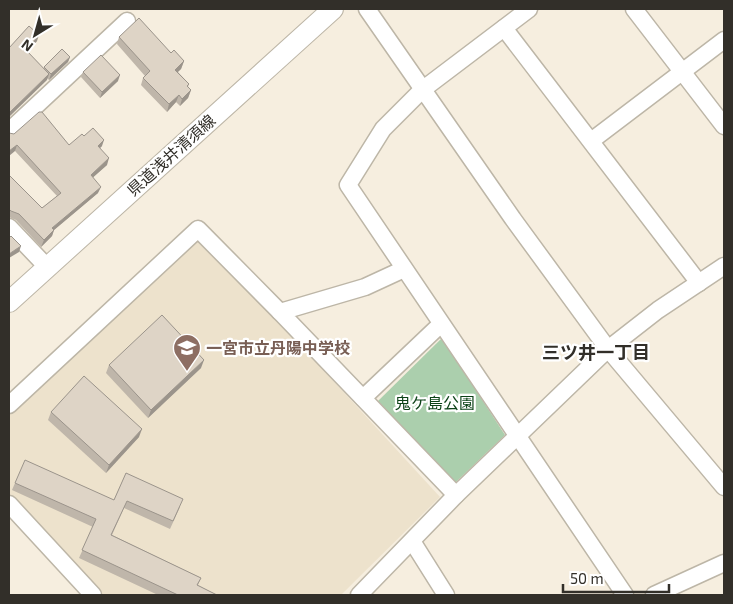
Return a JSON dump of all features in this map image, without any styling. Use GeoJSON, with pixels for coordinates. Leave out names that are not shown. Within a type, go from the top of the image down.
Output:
{"type":"FeatureCollection","features":[{"type":"Feature","properties":{"kind":"main road","name":"県道浅井清須線"},"geometry":{"type":"LineString","coordinates":[[9,302],[333,9]]}},
{"type":"Feature","properties":{"kind":"street"},"geometry":{"type":"LineString","coordinates":[[367,9],[513,219],[608,348],[724,487]]}},
{"type":"Feature","properties":{"kind":"street"},"geometry":{"type":"LineString","coordinates":[[529,9],[422,90],[383,129],[348,185],[625,595]]}},
{"type":"Feature","properties":{"kind":"street"},"geometry":{"type":"LineString","coordinates":[[634,9],[724,126]]}},
{"type":"Feature","properties":{"kind":"street"},"geometry":{"type":"LineString","coordinates":[[9,131],[127,21]]}},
{"type":"Feature","properties":{"kind":"street"},"geometry":{"type":"LineString","coordinates":[[504,28],[699,283]]}},
{"type":"Feature","properties":{"kind":"street"},"geometry":{"type":"LineString","coordinates":[[591,142],[724,40]]}},
{"type":"Feature","properties":{"kind":"street"},"geometry":{"type":"LineString","coordinates":[[9,226],[47,267]]}},
{"type":"Feature","properties":{"kind":"street"},"geometry":{"type":"LineString","coordinates":[[9,405],[198,229],[364,398],[456,496]]}},
{"type":"Feature","properties":{"kind":"street"},"geometry":{"type":"LineString","coordinates":[[358,595],[456,496],[608,348],[724,266]]}},
{"type":"Feature","properties":{"kind":"street"},"geometry":{"type":"LineString","coordinates":[[280,312],[365,287],[404,268]]}},
{"type":"Feature","properties":{"kind":"street"},"geometry":{"type":"LineString","coordinates":[[364,398],[441,324]]}},
{"type":"Feature","properties":{"kind":"street"},"geometry":{"type":"LineString","coordinates":[[9,504],[93,595]]}},
{"type":"Feature","properties":{"kind":"street"},"geometry":{"type":"LineString","coordinates":[[412,541],[446,595]]}},
{"type":"Feature","properties":{"kind":"street"},"geometry":{"type":"LineString","coordinates":[[654,595],[724,563]]}},
{"type":"Feature","properties":{"kind":"shaded area","name":"一宮市立丹陽中学校"},"geometry":{"type":"Polygon","coordinates":[[[193,228],[440,497],[341,595],[98,595],[9,496],[9,412],[193,228]]]}},
{"type":"Feature","properties":{"kind":"green space","name":"鬼ケ島公園"},"geometry":{"type":"Polygon","coordinates":[[[442,338],[505,435],[455,483],[378,401],[442,338]]]}},
{"type":"Feature","properties":{"kind":"building"},"geometry":{"type":"Polygon","coordinates":[[[139,18],[171,53],[174,50],[184,61],[175,70],[189,84],[187,86],[191,90],[182,99],[179,95],[169,104],[143,78],[150,71],[119,37],[139,18]]]}},
{"type":"Feature","properties":{"kind":"building"},"geometry":{"type":"Polygon","coordinates":[[[29,26],[39,35],[26,50],[49,74],[9,113],[9,48],[29,26]]]}},
{"type":"Feature","properties":{"kind":"building"},"geometry":{"type":"Polygon","coordinates":[[[62,49],[70,57],[51,74],[44,67],[62,49]]]}},
{"type":"Feature","properties":{"kind":"building"},"geometry":{"type":"Polygon","coordinates":[[[101,55],[120,75],[102,92],[83,72],[101,55]]]}},
{"type":"Feature","properties":{"kind":"building"},"geometry":{"type":"Polygon","coordinates":[[[39,112],[42,112],[69,145],[93,128],[104,140],[98,146],[109,158],[91,175],[101,187],[52,228],[54,230],[44,240],[19,214],[9,209],[9,175],[42,208],[61,193],[17,145],[9,151],[9,133],[14,134],[39,112]]]}},
{"type":"Feature","properties":{"kind":"building"},"geometry":{"type":"Polygon","coordinates":[[[11,236],[21,246],[9,254],[9,238],[11,236]]]}},
{"type":"Feature","properties":{"kind":"building"},"geometry":{"type":"Polygon","coordinates":[[[162,315],[204,360],[151,410],[109,365],[162,315]]]}},
{"type":"Feature","properties":{"kind":"building"},"geometry":{"type":"Polygon","coordinates":[[[84,376],[142,429],[109,465],[51,412],[84,376]]]}},
{"type":"Feature","properties":{"kind":"building"},"geometry":{"type":"Polygon","coordinates":[[[25,460],[114,500],[126,473],[183,499],[173,521],[127,501],[111,535],[201,578],[197,585],[217,595],[178,595],[82,550],[96,519],[15,483],[25,460]]]}},
{"type":"Feature","properties":{"kind":"place","name":"一宮市立丹陽中学校"},"geometry":{"type":"Point","coordinates":[187,372]}},
{"type":"Feature","properties":{"kind":"district","name":"三ツ井一丁目"},"geometry":{"type":"Point","coordinates":[596,353]}}]}
